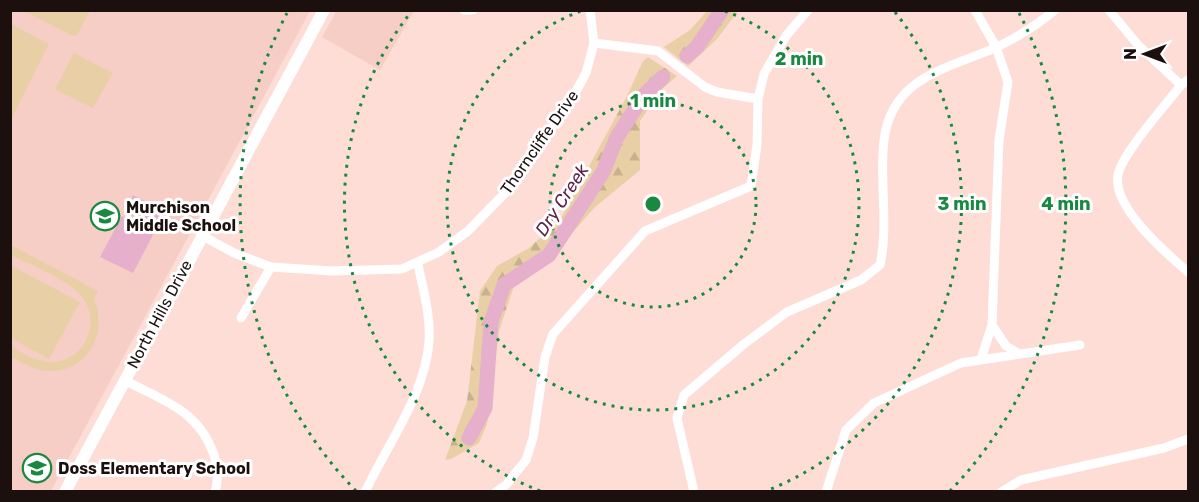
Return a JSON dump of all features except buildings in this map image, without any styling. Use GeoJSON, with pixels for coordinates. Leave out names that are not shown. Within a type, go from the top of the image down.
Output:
{"type":"FeatureCollection","features":[{"type":"Feature","properties":{"kind":"street","name":"North Hills Drive"},"geometry":{"type":"LineString","coordinates":[[65,492],[201,235],[324,10]]}},
{"type":"Feature","properties":{"kind":"street"},"geometry":{"type":"LineString","coordinates":[[464,10],[472,11]]}},
{"type":"Feature","properties":{"kind":"street","name":"Thorncliffe Drive"},"geometry":{"type":"LineString","coordinates":[[201,235],[271,267],[380,272],[418,264],[468,231],[519,176],[573,97],[586,73],[594,43],[590,10]]}},
{"type":"Feature","properties":{"kind":"street"},"geometry":{"type":"LineString","coordinates":[[496,492],[506,485],[526,459],[533,438],[545,357],[553,334],[645,231],[751,186],[758,145],[758,99],[764,74],[786,36],[808,10]]}},
{"type":"Feature","properties":{"kind":"street"},"geometry":{"type":"LineString","coordinates":[[975,10],[996,47],[1008,82],[999,140],[992,325],[981,359]]}},
{"type":"Feature","properties":{"kind":"street"},"geometry":{"type":"LineString","coordinates":[[694,492],[677,418],[684,395],[786,312],[861,280],[880,265],[886,123],[898,100],[922,79],[951,63],[996,47],[1031,29],[1055,10]]}},
{"type":"Feature","properties":{"kind":"street"},"geometry":{"type":"LineString","coordinates":[[1109,10],[1138,45],[1185,82],[1122,162],[1117,182],[1122,199],[1134,216],[1161,248],[1188,272]]}},
{"type":"Feature","properties":{"kind":"street"},"geometry":{"type":"LineString","coordinates":[[594,43],[658,51],[705,87],[717,92],[758,99]]}},
{"type":"Feature","properties":{"kind":"street"},"geometry":{"type":"LineString","coordinates":[[365,492],[419,384],[426,360],[428,311],[418,264]]}},
{"type":"Feature","properties":{"kind":"street"},"geometry":{"type":"LineString","coordinates":[[241,318],[271,267]]}},
{"type":"Feature","properties":{"kind":"street"},"geometry":{"type":"LineString","coordinates":[[992,325],[1006,346],[1019,354]]}},
{"type":"Feature","properties":{"kind":"street"},"geometry":{"type":"LineString","coordinates":[[826,492],[846,430],[874,403],[961,363],[1080,345]]}},
{"type":"Feature","properties":{"kind":"street"},"geometry":{"type":"LineString","coordinates":[[124,380],[186,412],[202,428],[216,463],[215,492]]}},
{"type":"Feature","properties":{"kind":"street"},"geometry":{"type":"LineString","coordinates":[[1001,492],[1022,480],[1164,448],[1188,439]]}},
{"type":"Feature","properties":{"kind":"shaded area"},"geometry":{"type":"Polygon","coordinates":[[[337,10],[414,11],[380,70],[322,37],[337,10]]]}},
{"type":"Feature","properties":{"kind":"shaded area","name":"Murchison Middle School"},"geometry":{"type":"Polygon","coordinates":[[[10,11],[310,11],[51,491],[11,491],[10,11]]]}},
{"type":"Feature","properties":{"kind":"shaded area"},"geometry":{"type":"Polygon","coordinates":[[[133,195],[163,211],[155,227],[125,212],[133,195]]]}},
{"type":"Feature","properties":{"kind":"shaded area"},"geometry":{"type":"Polygon","coordinates":[[[122,216],[154,233],[133,273],[100,257],[122,216]]]}},
{"type":"Feature","properties":{"kind":"green space"},"geometry":{"type":"Polygon","coordinates":[[[90,10],[77,35],[73,36],[24,11],[90,10]]]}},
{"type":"Feature","properties":{"kind":"green space"},"geometry":{"type":"Polygon","coordinates":[[[707,11],[738,11],[717,39],[688,66],[664,47],[690,30],[707,11]]]}},
{"type":"Feature","properties":{"kind":"green space"},"geometry":{"type":"Polygon","coordinates":[[[11,24],[49,44],[11,120],[11,24]]]}},
{"type":"Feature","properties":{"kind":"green space"},"geometry":{"type":"Polygon","coordinates":[[[74,53],[113,73],[93,108],[55,89],[74,53]]]}},
{"type":"Feature","properties":{"kind":"green space"},"geometry":{"type":"Polygon","coordinates":[[[648,57],[677,76],[661,90],[640,121],[640,170],[594,208],[543,267],[514,286],[499,331],[487,424],[479,443],[445,460],[467,401],[480,291],[497,266],[529,248],[560,220],[627,96],[643,61],[648,57]]]}},
{"type":"Feature","properties":{"kind":"green space"},"geometry":{"type":"Polygon","coordinates":[[[11,245],[98,291],[94,299],[98,312],[96,337],[92,348],[75,365],[63,370],[44,371],[11,357],[11,346],[39,360],[61,361],[80,349],[90,330],[90,318],[88,307],[76,291],[59,279],[11,255],[11,245]]]}},
{"type":"Feature","properties":{"kind":"green space"},"geometry":{"type":"Polygon","coordinates":[[[10,265],[80,302],[49,359],[11,338],[10,265]]]}},
{"type":"Feature","properties":{"kind":"waterway","name":"Dry Creek"},"geometry":{"type":"LineString","coordinates":[[687,56],[697,47],[722,10]]}},
{"type":"Feature","properties":{"kind":"waterway","name":"Dry Creek"},"geometry":{"type":"LineString","coordinates":[[469,438],[485,408],[491,322],[504,285],[549,255],[603,172],[617,137],[644,95],[663,77]]}},
{"type":"Feature","properties":{"kind":"place","name":"Murchison Middle School"},"geometry":{"type":"Point","coordinates":[105,216]}},
{"type":"Feature","properties":{"kind":"place","name":"Doss Elementary School"},"geometry":{"type":"Point","coordinates":[37,468]}}]}
